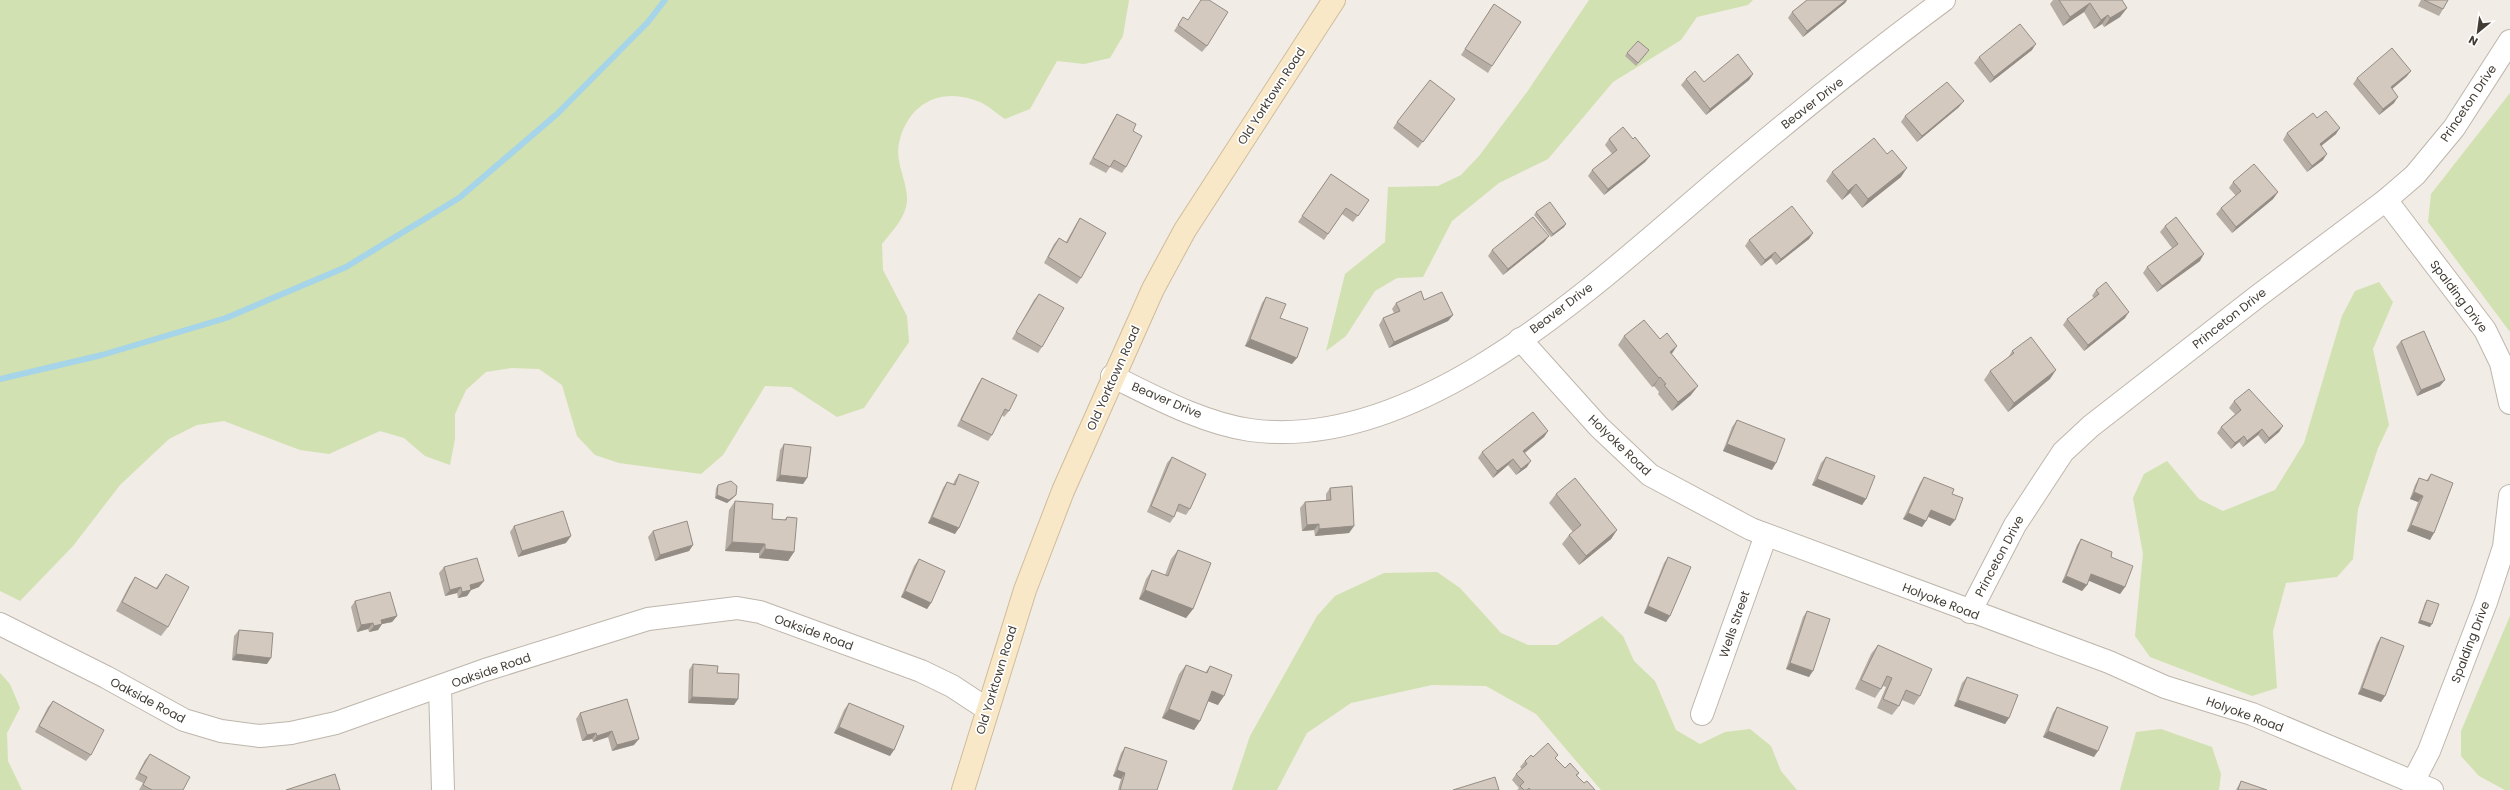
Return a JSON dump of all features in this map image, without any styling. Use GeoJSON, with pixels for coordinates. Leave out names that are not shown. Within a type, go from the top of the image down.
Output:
{"type":"FeatureCollection","features":[{"type":"Feature","properties":{"kind":"main road","name":"Old Yorktown Road"},"geometry":{"type":"LineString","coordinates":[[963,790],[1025,590],[1112,376],[1153,289],[1185,230],[1334,0]]}},
{"type":"Feature","properties":{"kind":"street","name":"Beaver Drive"},"geometry":{"type":"LineString","coordinates":[[1112,376],[1190,413],[1250,430],[1295,430],[1349,424],[1401,408],[1458,381],[1520,339],[1588,289],[1783,126],[1944,0]]}},
{"type":"Feature","properties":{"kind":"street","name":"Princeton Drive"},"geometry":{"type":"LineString","coordinates":[[1970,612],[2014,525],[2062,452],[2091,426],[2386,200],[2415,175],[2454,128],[2510,41]]}},
{"type":"Feature","properties":{"kind":"street","name":"Spalding Drive"},"geometry":{"type":"LineString","coordinates":[[2386,200],[2485,330],[2501,363],[2510,403]]}},
{"type":"Feature","properties":{"kind":"street","name":"Holyoke Road"},"geometry":{"type":"LineString","coordinates":[[1520,339],[1598,427],[1650,475],[1751,529],[1970,612],[2110,662],[2165,687],[2252,714],[2423,786]]}},
{"type":"Feature","properties":{"kind":"street","name":"Spalding Drive"},"geometry":{"type":"LineString","coordinates":[[2423,786],[2429,751],[2486,602],[2504,547],[2510,496]]}},
{"type":"Feature","properties":{"kind":"street","name":"Wells Street"},"geometry":{"type":"LineString","coordinates":[[1702,714],[1766,535]]}},
{"type":"Feature","properties":{"kind":"street","name":"Oakside Road"},"geometry":{"type":"LineString","coordinates":[[0,624],[106,677],[184,720],[221,731],[260,736],[291,733],[336,723],[485,670],[648,619],[737,608],[760,612],[921,671],[952,686],[987,709]]}},
{"type":"Feature","properties":{"kind":"street"},"geometry":{"type":"LineString","coordinates":[[440,687],[443,790]]}},
{"type":"Feature","properties":{"kind":"green space"},"geometry":{"type":"Polygon","coordinates":[[[0,0],[1129,0],[1123,36],[1110,58],[1084,64],[1057,61],[1030,109],[1005,119],[980,102],[966,97],[953,96],[940,97],[929,101],[910,117],[904,129],[898,150],[898,157],[906,190],[907,204],[899,223],[882,244],[883,270],[907,316],[909,342],[864,408],[837,417],[791,387],[765,386],[723,455],[701,474],[619,463],[595,455],[577,436],[562,385],[539,369],[512,368],[486,372],[466,390],[455,414],[455,439],[450,465],[425,456],[404,438],[380,431],[329,454],[300,450],[224,421],[197,425],[169,439],[120,485],[73,546],[20,601],[0,591],[0,0]]]}},
{"type":"Feature","properties":{"kind":"green space"},"geometry":{"type":"Polygon","coordinates":[[[1589,0],[1753,0],[1748,5],[1697,17],[1681,40],[1613,82],[1548,159],[1499,183],[1452,221],[1423,277],[1397,278],[1375,291],[1346,336],[1326,351],[1345,274],[1385,242],[1388,187],[1438,186],[1461,175],[1479,156],[1527,92],[1589,0]]]}},
{"type":"Feature","properties":{"kind":"green space"},"geometry":{"type":"Polygon","coordinates":[[[2510,93],[2510,332],[2428,222],[2431,194],[2510,93]]]}},
{"type":"Feature","properties":{"kind":"green space"},"geometry":{"type":"Polygon","coordinates":[[[2379,282],[2393,302],[2373,349],[2389,425],[2378,448],[2358,509],[2353,559],[2337,577],[2286,583],[2273,631],[2277,688],[2252,696],[2150,657],[2135,636],[2143,554],[2133,498],[2144,474],[2167,461],[2199,499],[2223,511],[2275,490],[2304,443],[2342,316],[2355,291],[2379,282]]]}},
{"type":"Feature","properties":{"kind":"green space"},"geometry":{"type":"Polygon","coordinates":[[[1437,572],[1460,588],[1501,633],[1528,645],[1557,645],[1602,616],[1623,636],[1634,661],[1655,681],[1676,730],[1700,744],[1725,732],[1750,729],[1771,746],[1781,771],[1797,790],[1601,790],[1536,714],[1486,686],[1432,685],[1351,703],[1307,733],[1277,790],[1232,790],[1250,736],[1317,616],[1335,596],[1384,573],[1437,572]]]}},
{"type":"Feature","properties":{"kind":"green space"},"geometry":{"type":"Polygon","coordinates":[[[2510,616],[2510,790],[2505,790],[2479,776],[2461,756],[2461,731],[2510,616]]]}},
{"type":"Feature","properties":{"kind":"green space"},"geometry":{"type":"Polygon","coordinates":[[[0,673],[10,684],[20,708],[7,733],[8,761],[22,790],[0,790],[0,673]]]}},
{"type":"Feature","properties":{"kind":"green space"},"geometry":{"type":"Polygon","coordinates":[[[2161,729],[2212,747],[2221,774],[2219,790],[2120,790],[2136,732],[2161,729]]]}},
{"type":"Feature","properties":{"kind":"building"},"geometry":{"type":"Polygon","coordinates":[[[1201,0],[1209,0],[1228,12],[1207,46],[1178,25],[1183,17],[1188,20],[1201,0]]]}},
{"type":"Feature","properties":{"kind":"building"},"geometry":{"type":"Polygon","coordinates":[[[1807,0],[1846,0],[1807,31],[1792,12],[1807,0]]]}},
{"type":"Feature","properties":{"kind":"building"},"geometry":{"type":"Polygon","coordinates":[[[2059,0],[2122,0],[2127,8],[2110,18],[2108,15],[2101,20],[2090,3],[2070,17],[2059,0]]]}},
{"type":"Feature","properties":{"kind":"building"},"geometry":{"type":"Polygon","coordinates":[[[2424,0],[2448,0],[2443,9],[2424,0]]]}},
{"type":"Feature","properties":{"kind":"building"},"geometry":{"type":"Polygon","coordinates":[[[1494,4],[1521,22],[1492,66],[1465,49],[1494,4]]]}},
{"type":"Feature","properties":{"kind":"building"},"geometry":{"type":"Polygon","coordinates":[[[2020,24],[2036,44],[1994,77],[1979,57],[2020,24]]]}},
{"type":"Feature","properties":{"kind":"building"},"geometry":{"type":"Polygon","coordinates":[[[1638,41],[1649,50],[1638,63],[1627,53],[1638,41]]]}},
{"type":"Feature","properties":{"kind":"building"},"geometry":{"type":"Polygon","coordinates":[[[2392,48],[2411,71],[2391,87],[2398,97],[2383,109],[2357,78],[2392,48]]]}},
{"type":"Feature","properties":{"kind":"building"},"geometry":{"type":"Polygon","coordinates":[[[1738,54],[1753,74],[1710,109],[1686,79],[1695,71],[1704,82],[1738,54]]]}},
{"type":"Feature","properties":{"kind":"building"},"geometry":{"type":"Polygon","coordinates":[[[1430,80],[1455,99],[1423,142],[1397,122],[1430,80]]]}},
{"type":"Feature","properties":{"kind":"building"},"geometry":{"type":"Polygon","coordinates":[[[1947,82],[1964,101],[1922,136],[1905,116],[1947,82]]]}},
{"type":"Feature","properties":{"kind":"building"},"geometry":{"type":"Polygon","coordinates":[[[2326,111],[2340,128],[2320,144],[2327,154],[2312,166],[2287,133],[2313,113],[2317,118],[2326,111]]]}},
{"type":"Feature","properties":{"kind":"building"},"geometry":{"type":"Polygon","coordinates":[[[1117,114],[1136,124],[1133,131],[1142,136],[1126,167],[1114,160],[1110,167],[1093,158],[1117,114]]]}},
{"type":"Feature","properties":{"kind":"building"},"geometry":{"type":"Polygon","coordinates":[[[1623,127],[1633,139],[1635,137],[1650,156],[1608,189],[1592,170],[1617,150],[1609,139],[1623,127]]]}},
{"type":"Feature","properties":{"kind":"building"},"geometry":{"type":"Polygon","coordinates":[[[1874,138],[1887,154],[1892,150],[1907,168],[1868,199],[1856,184],[1848,191],[1832,172],[1874,138]]]}},
{"type":"Feature","properties":{"kind":"building"},"geometry":{"type":"Polygon","coordinates":[[[2254,164],[2278,192],[2236,227],[2221,208],[2241,191],[2233,182],[2254,164]]]}},
{"type":"Feature","properties":{"kind":"building"},"geometry":{"type":"Polygon","coordinates":[[[1331,174],[1369,200],[1358,216],[1346,208],[1328,234],[1302,216],[1331,174]]]}},
{"type":"Feature","properties":{"kind":"building"},"geometry":{"type":"Polygon","coordinates":[[[1550,202],[1566,224],[1553,234],[1536,212],[1550,202]]]}},
{"type":"Feature","properties":{"kind":"building"},"geometry":{"type":"Polygon","coordinates":[[[1792,206],[1813,233],[1781,259],[1775,252],[1765,260],[1749,240],[1792,206]]]}},
{"type":"Feature","properties":{"kind":"building"},"geometry":{"type":"Polygon","coordinates":[[[1533,217],[1549,236],[1508,269],[1492,250],[1533,217]]]}},
{"type":"Feature","properties":{"kind":"building"},"geometry":{"type":"Polygon","coordinates":[[[2176,217],[2204,254],[2162,286],[2147,267],[2178,244],[2165,226],[2176,217]]]}},
{"type":"Feature","properties":{"kind":"building"},"geometry":{"type":"Polygon","coordinates":[[[1080,218],[1106,233],[1081,278],[1048,257],[1059,238],[1067,243],[1080,218]]]}},
{"type":"Feature","properties":{"kind":"building"},"geometry":{"type":"Polygon","coordinates":[[[2106,282],[2129,312],[2088,345],[2067,319],[2099,294],[2096,290],[2106,282]]]}},
{"type":"Feature","properties":{"kind":"building"},"geometry":{"type":"Polygon","coordinates":[[[1421,291],[1424,300],[1442,292],[1453,315],[1394,342],[1383,318],[1400,311],[1396,303],[1421,291]]]}},
{"type":"Feature","properties":{"kind":"building"},"geometry":{"type":"Polygon","coordinates":[[[1039,294],[1064,308],[1042,347],[1016,332],[1039,294]]]}},
{"type":"Feature","properties":{"kind":"building"},"geometry":{"type":"Polygon","coordinates":[[[1266,297],[1286,304],[1280,318],[1308,328],[1297,358],[1250,339],[1266,297]]]}},
{"type":"Feature","properties":{"kind":"building"},"geometry":{"type":"Polygon","coordinates":[[[1644,320],[1660,339],[1667,333],[1677,346],[1670,352],[1698,386],[1678,402],[1664,385],[1666,384],[1660,377],[1659,378],[1624,336],[1644,320]]]}},
{"type":"Feature","properties":{"kind":"building"},"geometry":{"type":"Polygon","coordinates":[[[2424,331],[2445,380],[2421,390],[2401,341],[2424,331]]]}},
{"type":"Feature","properties":{"kind":"building"},"geometry":{"type":"Polygon","coordinates":[[[2031,337],[2056,370],[2014,403],[1990,371],[2014,353],[2012,351],[2031,337]]]}},
{"type":"Feature","properties":{"kind":"building"},"geometry":{"type":"Polygon","coordinates":[[[982,378],[1017,395],[1009,411],[1005,409],[992,435],[961,420],[982,378]]]}},
{"type":"Feature","properties":{"kind":"building"},"geometry":{"type":"Polygon","coordinates":[[[2249,389],[2283,426],[2269,438],[2262,429],[2247,441],[2244,436],[2235,443],[2221,427],[2241,410],[2234,401],[2249,389]]]}},
{"type":"Feature","properties":{"kind":"building"},"geometry":{"type":"Polygon","coordinates":[[[1533,412],[1548,431],[1523,451],[1531,461],[1521,469],[1513,459],[1497,471],[1482,452],[1533,412]]]}},
{"type":"Feature","properties":{"kind":"building"},"geometry":{"type":"Polygon","coordinates":[[[1737,420],[1785,439],[1776,463],[1727,444],[1737,420]]]}},
{"type":"Feature","properties":{"kind":"building"},"geometry":{"type":"Polygon","coordinates":[[[784,444],[811,447],[807,478],[780,475],[784,444]]]}},
{"type":"Feature","properties":{"kind":"building"},"geometry":{"type":"Polygon","coordinates":[[[1172,457],[1206,474],[1190,509],[1179,504],[1174,517],[1151,506],[1172,457]]]}},
{"type":"Feature","properties":{"kind":"building"},"geometry":{"type":"Polygon","coordinates":[[[1826,457],[1875,476],[1866,499],[1817,479],[1826,457]]]}},
{"type":"Feature","properties":{"kind":"building"},"geometry":{"type":"Polygon","coordinates":[[[959,474],[979,482],[959,528],[932,517],[947,482],[955,485],[959,474]]]}},
{"type":"Feature","properties":{"kind":"building"},"geometry":{"type":"Polygon","coordinates":[[[2431,474],[2453,483],[2434,533],[2411,525],[2423,496],[2414,492],[2419,478],[2428,481],[2431,474]]]}},
{"type":"Feature","properties":{"kind":"building"},"geometry":{"type":"Polygon","coordinates":[[[1924,477],[1954,489],[1952,494],[1963,498],[1955,520],[1931,510],[1926,521],[1908,513],[1924,477]]]}},
{"type":"Feature","properties":{"kind":"building"},"geometry":{"type":"Polygon","coordinates":[[[1575,478],[1617,530],[1586,556],[1569,535],[1581,525],[1556,494],[1575,478]]]}},
{"type":"Feature","properties":{"kind":"building"},"geometry":{"type":"Polygon","coordinates":[[[731,481],[737,486],[736,495],[729,500],[717,495],[718,485],[731,481]]]}},
{"type":"Feature","properties":{"kind":"building"},"geometry":{"type":"Polygon","coordinates":[[[1352,486],[1354,526],[1319,529],[1319,524],[1307,525],[1305,502],[1331,500],[1330,488],[1352,486]]]}},
{"type":"Feature","properties":{"kind":"building"},"geometry":{"type":"Polygon","coordinates":[[[735,501],[773,504],[772,519],[786,520],[787,517],[797,518],[794,552],[765,549],[765,544],[732,542],[735,501]]]}},
{"type":"Feature","properties":{"kind":"building"},"geometry":{"type":"Polygon","coordinates":[[[563,511],[571,536],[522,551],[514,526],[563,511]]]}},
{"type":"Feature","properties":{"kind":"building"},"geometry":{"type":"Polygon","coordinates":[[[687,521],[693,545],[660,555],[653,531],[687,521]]]}},
{"type":"Feature","properties":{"kind":"building"},"geometry":{"type":"Polygon","coordinates":[[[2081,539],[2112,552],[2111,557],[2133,566],[2125,587],[2091,574],[2087,585],[2066,576],[2081,539]]]}},
{"type":"Feature","properties":{"kind":"building"},"geometry":{"type":"Polygon","coordinates":[[[1178,550],[1211,563],[1193,609],[1145,590],[1152,570],[1168,576],[1178,550]]]}},
{"type":"Feature","properties":{"kind":"building"},"geometry":{"type":"Polygon","coordinates":[[[1668,557],[1691,567],[1670,616],[1648,606],[1668,557]]]}},
{"type":"Feature","properties":{"kind":"building"},"geometry":{"type":"Polygon","coordinates":[[[477,558],[484,581],[470,585],[471,590],[462,592],[461,587],[450,590],[444,567],[477,558]]]}},
{"type":"Feature","properties":{"kind":"building"},"geometry":{"type":"Polygon","coordinates":[[[919,559],[945,571],[931,603],[905,591],[919,559]]]}},
{"type":"Feature","properties":{"kind":"building"},"geometry":{"type":"Polygon","coordinates":[[[166,574],[189,587],[168,627],[122,602],[135,577],[157,589],[166,574]]]}},
{"type":"Feature","properties":{"kind":"building"},"geometry":{"type":"Polygon","coordinates":[[[390,592],[397,616],[381,620],[382,624],[374,626],[373,623],[361,625],[355,601],[390,592]]]}},
{"type":"Feature","properties":{"kind":"building"},"geometry":{"type":"Polygon","coordinates":[[[2427,600],[2439,604],[2432,624],[2420,620],[2427,600]]]}},
{"type":"Feature","properties":{"kind":"building"},"geometry":{"type":"Polygon","coordinates":[[[1807,611],[1830,619],[1813,671],[1790,663],[1807,611]]]}},
{"type":"Feature","properties":{"kind":"building"},"geometry":{"type":"Polygon","coordinates":[[[239,630],[273,633],[271,658],[236,654],[239,630]]]}},
{"type":"Feature","properties":{"kind":"building"},"geometry":{"type":"Polygon","coordinates":[[[2381,637],[2404,646],[2385,696],[2362,688],[2381,637]]]}},
{"type":"Feature","properties":{"kind":"building"},"geometry":{"type":"Polygon","coordinates":[[[1878,645],[1932,669],[1920,696],[1906,690],[1899,706],[1883,699],[1892,678],[1887,676],[1881,689],[1861,680],[1878,645]]]}},
{"type":"Feature","properties":{"kind":"building"},"geometry":{"type":"Polygon","coordinates":[[[693,664],[718,666],[717,673],[739,674],[738,699],[692,697],[693,664]]]}},
{"type":"Feature","properties":{"kind":"building"},"geometry":{"type":"Polygon","coordinates":[[[1186,665],[1207,673],[1210,666],[1232,675],[1224,696],[1212,691],[1200,721],[1169,709],[1186,665]]]}},
{"type":"Feature","properties":{"kind":"building"},"geometry":{"type":"Polygon","coordinates":[[[1967,677],[2018,695],[2009,718],[1958,700],[1967,677]]]}},
{"type":"Feature","properties":{"kind":"building"},"geometry":{"type":"Polygon","coordinates":[[[627,699],[639,739],[617,745],[612,731],[597,736],[596,733],[587,735],[580,713],[627,699]]]}},
{"type":"Feature","properties":{"kind":"building"},"geometry":{"type":"Polygon","coordinates":[[[53,701],[104,730],[91,755],[39,726],[53,701]]]}},
{"type":"Feature","properties":{"kind":"building"},"geometry":{"type":"Polygon","coordinates":[[[849,703],[904,726],[894,750],[839,727],[849,703]]]}},
{"type":"Feature","properties":{"kind":"building"},"geometry":{"type":"Polygon","coordinates":[[[2057,707],[2108,727],[2098,751],[2048,731],[2057,707]]]}},
{"type":"Feature","properties":{"kind":"building"},"geometry":{"type":"Polygon","coordinates":[[[1548,743],[1558,755],[1555,758],[1565,768],[1570,763],[1579,773],[1576,775],[1584,783],[1587,781],[1595,790],[1530,790],[1529,788],[1524,790],[1520,786],[1524,782],[1516,774],[1527,764],[1525,761],[1531,755],[1533,757],[1548,743]]]}},
{"type":"Feature","properties":{"kind":"building"},"geometry":{"type":"Polygon","coordinates":[[[1125,747],[1167,761],[1157,790],[1120,790],[1125,773],[1117,770],[1125,747]]]}},
{"type":"Feature","properties":{"kind":"building"},"geometry":{"type":"Polygon","coordinates":[[[150,754],[190,777],[183,790],[152,790],[143,785],[147,777],[139,773],[150,754]]]}},
{"type":"Feature","properties":{"kind":"building"},"geometry":{"type":"Polygon","coordinates":[[[335,774],[340,790],[286,790],[335,774]]]}},
{"type":"Feature","properties":{"kind":"building"},"geometry":{"type":"Polygon","coordinates":[[[1495,777],[1499,790],[1453,790],[1495,777]]]}},
{"type":"Feature","properties":{"kind":"building"},"geometry":{"type":"Polygon","coordinates":[[[2241,781],[2267,790],[2238,790],[2241,781]]]}},
{"type":"Feature","properties":{"kind":"waterway"},"geometry":{"type":"LineString","coordinates":[[0,379],[102,355],[226,318],[346,267],[459,198],[557,114],[648,22],[665,0]]}}]}
